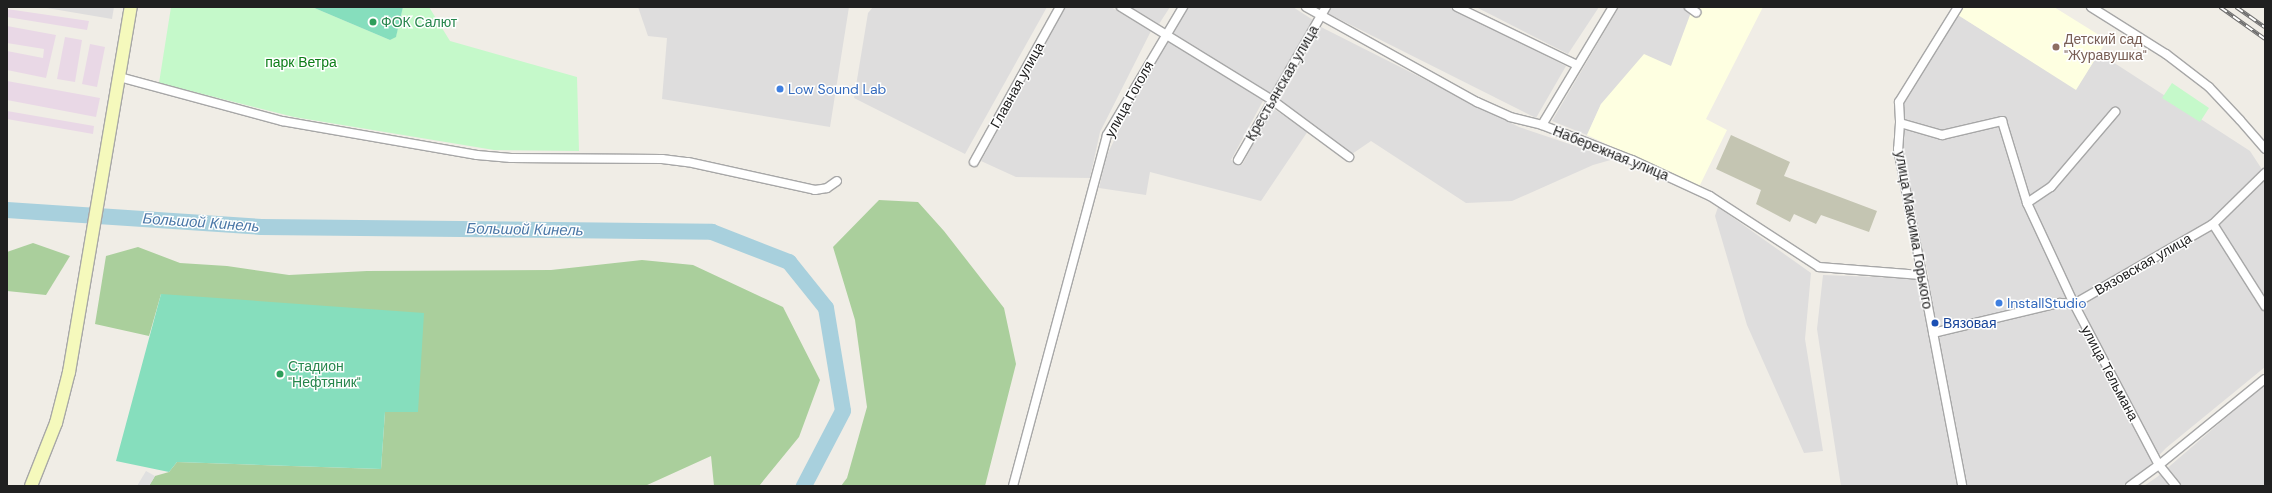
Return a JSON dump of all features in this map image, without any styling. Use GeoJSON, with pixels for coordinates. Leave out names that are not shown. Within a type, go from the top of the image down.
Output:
{"type":"FeatureCollection","features":[{"type":"Feature","properties":{"kind":"main road"},"geometry":{"type":"LineString","coordinates":[[31,486],[56,423],[69,372],[131,7]]}},
{"type":"Feature","properties":{"kind":"street","name":"Главная улица"},"geometry":{"type":"LineString","coordinates":[[974,162],[1060,7]]}},
{"type":"Feature","properties":{"kind":"street"},"geometry":{"type":"LineString","coordinates":[[1121,7],[1272,100],[1349,157]]}},
{"type":"Feature","properties":{"kind":"street","name":"улица Гоголя"},"geometry":{"type":"LineString","coordinates":[[1013,486],[1107,135],[1165,33],[1182,7]]}},
{"type":"Feature","properties":{"kind":"street","name":"Набережная улица"},"geometry":{"type":"LineString","coordinates":[[1306,7],[1477,102],[1510,117],[1542,125],[1632,160],[1710,196],[1819,267],[1921,275]]}},
{"type":"Feature","properties":{"kind":"street","name":"Крестьянская улица"},"geometry":{"type":"LineString","coordinates":[[1238,160],[1326,7]]}},
{"type":"Feature","properties":{"kind":"street"},"geometry":{"type":"LineString","coordinates":[[1457,7],[1577,65]]}},
{"type":"Feature","properties":{"kind":"street"},"geometry":{"type":"LineString","coordinates":[[1542,125],[1613,7]]}},
{"type":"Feature","properties":{"kind":"street"},"geometry":{"type":"LineString","coordinates":[[1688,7],[1696,12]]}},
{"type":"Feature","properties":{"kind":"street","name":"улица Максима Горького"},"geometry":{"type":"LineString","coordinates":[[1958,7],[1899,102],[1900,123],[1898,149],[1962,486]]}},
{"type":"Feature","properties":{"kind":"street"},"geometry":{"type":"LineString","coordinates":[[2091,7],[2166,54],[2209,87],[2265,149]]}},
{"type":"Feature","properties":{"kind":"street"},"geometry":{"type":"LineString","coordinates":[[119,77],[282,121],[477,155],[511,158],[662,159],[688,162],[815,190],[827,188],[837,181]]}},
{"type":"Feature","properties":{"kind":"street"},"geometry":{"type":"LineString","coordinates":[[2027,203],[2051,187],[2115,112]]}},
{"type":"Feature","properties":{"kind":"street","name":"улица Тельмана"},"geometry":{"type":"LineString","coordinates":[[1900,123],[1942,135],[2002,121],[2027,203],[2074,304],[2159,465],[2176,486]]}},
{"type":"Feature","properties":{"kind":"street","name":"Вязовская улица"},"geometry":{"type":"LineString","coordinates":[[1933,333],[2059,303],[2074,304],[2213,224],[2265,173]]}},
{"type":"Feature","properties":{"kind":"street"},"geometry":{"type":"LineString","coordinates":[[2213,224],[2265,306]]}},
{"type":"Feature","properties":{"kind":"street"},"geometry":{"type":"LineString","coordinates":[[2130,486],[2159,465],[2265,379]]}},
{"type":"Feature","properties":{"kind":"shaded area"},"geometry":{"type":"Polygon","coordinates":[[[41,7],[114,7],[112,19],[41,7]]]}},
{"type":"Feature","properties":{"kind":"shaded area"},"geometry":{"type":"Polygon","coordinates":[[[638,7],[849,7],[830,127],[662,99],[667,38],[648,36],[638,7]]]}},
{"type":"Feature","properties":{"kind":"shaded area"},"geometry":{"type":"Polygon","coordinates":[[[873,7],[1047,7],[965,154],[854,98],[868,13],[873,7]]]}},
{"type":"Feature","properties":{"kind":"shaded area"},"geometry":{"type":"Polygon","coordinates":[[[1065,7],[1111,7],[1151,31],[1100,132],[1090,178],[1016,177],[981,161],[1065,7]]]}},
{"type":"Feature","properties":{"kind":"shaded area"},"geometry":{"type":"Polygon","coordinates":[[[1130,7],[1170,7],[1159,24],[1130,7]]]}},
{"type":"Feature","properties":{"kind":"shaded area"},"geometry":{"type":"Polygon","coordinates":[[[1186,7],[1293,7],[1313,20],[1270,94],[1169,34],[1186,7]]]}},
{"type":"Feature","properties":{"kind":"shaded area"},"geometry":{"type":"Polygon","coordinates":[[[1331,7],[1450,7],[1566,66],[1536,118],[1327,13],[1331,7]]]}},
{"type":"Feature","properties":{"kind":"shaded area"},"geometry":{"type":"Polygon","coordinates":[[[1476,7],[1599,7],[1568,54],[1476,7]]]}},
{"type":"Feature","properties":{"kind":"shaded area"},"geometry":{"type":"Polygon","coordinates":[[[1619,7],[1682,7],[1690,12],[1690,19],[1671,67],[1601,104],[1587,135],[1552,121],[1619,7]]]}},
{"type":"Feature","properties":{"kind":"shaded area"},"geometry":{"type":"Polygon","coordinates":[[[1693,7],[1763,7],[1706,119],[1727,130],[1699,187],[1587,135],[1601,104],[1644,54],[1671,66],[1693,7]]]}},
{"type":"Feature","properties":{"kind":"shaded area","name":"Детский сад \"Журавушка\""},"geometry":{"type":"Polygon","coordinates":[[[1963,7],[2054,7],[2107,40],[2076,90],[1958,15],[1963,7]]]}},
{"type":"Feature","properties":{"kind":"shaded area"},"geometry":{"type":"Polygon","coordinates":[[[7,9],[89,21],[87,30],[7,17],[7,9]]]}},
{"type":"Feature","properties":{"kind":"shaded area"},"geometry":{"type":"Polygon","coordinates":[[[1958,15],[2076,89],[2099,53],[2250,151],[2265,174],[2265,367],[2166,448],[2149,466],[2122,486],[1841,486],[1817,329],[1823,275],[1929,279],[1902,151],[1903,104],[1958,15]]]}},
{"type":"Feature","properties":{"kind":"shaded area"},"geometry":{"type":"Polygon","coordinates":[[[7,26],[56,35],[46,78],[7,70],[7,51],[43,58],[44,49],[7,43],[7,26]]]}},
{"type":"Feature","properties":{"kind":"shaded area"},"geometry":{"type":"Polygon","coordinates":[[[1321,27],[1519,127],[1614,159],[1593,165],[1512,201],[1466,203],[1371,141],[1352,154],[1279,101],[1321,27]]]}},
{"type":"Feature","properties":{"kind":"shaded area"},"geometry":{"type":"Polygon","coordinates":[[[65,37],[82,40],[75,82],[57,79],[65,37]]]}},
{"type":"Feature","properties":{"kind":"shaded area"},"geometry":{"type":"Polygon","coordinates":[[[1167,40],[1264,99],[1231,160],[1242,165],[1272,108],[1308,131],[1261,201],[1150,172],[1146,195],[1099,188],[1106,157],[1140,87],[1167,40]]]}},
{"type":"Feature","properties":{"kind":"shaded area"},"geometry":{"type":"Polygon","coordinates":[[[90,44],[105,47],[97,87],[82,84],[90,44]]]}},
{"type":"Feature","properties":{"kind":"shaded area"},"geometry":{"type":"Polygon","coordinates":[[[7,81],[100,98],[96,117],[7,100],[7,81]]]}},
{"type":"Feature","properties":{"kind":"shaded area"},"geometry":{"type":"Polygon","coordinates":[[[7,111],[94,126],[93,134],[7,119],[7,111]]]}},
{"type":"Feature","properties":{"kind":"shaded area"},"geometry":{"type":"Polygon","coordinates":[[[1731,135],[1790,162],[1784,176],[1877,211],[1869,232],[1821,215],[1816,224],[1794,214],[1790,222],[1756,204],[1761,190],[1716,169],[1731,135]]]}},
{"type":"Feature","properties":{"kind":"shaded area"},"geometry":{"type":"Polygon","coordinates":[[[1718,207],[1811,273],[1805,339],[1823,451],[1804,453],[1747,325],[1715,216],[1718,207]]]}},
{"type":"Feature","properties":{"kind":"shaded area"},"geometry":{"type":"Polygon","coordinates":[[[2265,384],[2265,486],[2144,486],[2157,477],[2265,384]]]}},
{"type":"Feature","properties":{"kind":"shaded area"},"geometry":{"type":"Polygon","coordinates":[[[146,471],[155,476],[149,486],[137,486],[146,471]]]}},
{"type":"Feature","properties":{"kind":"green space","name":"парк Ветра"},"geometry":{"type":"Polygon","coordinates":[[[171,7],[312,7],[390,40],[396,36],[403,7],[429,7],[450,41],[577,77],[579,151],[494,150],[294,117],[159,83],[171,7]]]}},
{"type":"Feature","properties":{"kind":"green space","name":"ФОК Салют"},"geometry":{"type":"Polygon","coordinates":[[[312,7],[403,7],[396,37],[390,40],[312,7]]]}},
{"type":"Feature","properties":{"kind":"green space"},"geometry":{"type":"Polygon","coordinates":[[[2172,83],[2209,108],[2200,122],[2162,98],[2172,83]]]}},
{"type":"Feature","properties":{"kind":"green space"},"geometry":{"type":"Polygon","coordinates":[[[879,200],[918,202],[944,231],[1004,308],[1016,364],[985,486],[841,486],[847,478],[867,407],[855,320],[833,247],[879,200]]]}},
{"type":"Feature","properties":{"kind":"green space"},"geometry":{"type":"Polygon","coordinates":[[[33,243],[70,256],[46,295],[7,291],[7,252],[33,243]]]}},
{"type":"Feature","properties":{"kind":"green space"},"geometry":{"type":"Polygon","coordinates":[[[138,247],[180,263],[227,266],[289,275],[367,271],[551,270],[642,260],[693,265],[783,307],[820,380],[799,437],[759,486],[714,486],[711,456],[645,486],[149,486],[155,476],[169,472],[177,462],[381,469],[385,412],[418,412],[161,294],[149,336],[95,324],[106,256],[138,247]]]}},
{"type":"Feature","properties":{"kind":"green space","name":"Стадион \"Нефтяник\""},"geometry":{"type":"Polygon","coordinates":[[[161,294],[424,313],[418,412],[385,412],[381,469],[177,462],[169,472],[116,461],[161,294]]]}},
{"type":"Feature","properties":{"kind":"waterway","name":"Большой Кинель"},"geometry":{"type":"LineString","coordinates":[[7,210],[261,227],[712,232],[789,262],[826,308],[843,411],[804,486]]}},
{"type":"Feature","properties":{"kind":"railway"},"geometry":{"type":"LineString","coordinates":[[2220,7],[2265,39]]}},
{"type":"Feature","properties":{"kind":"railway"},"geometry":{"type":"LineString","coordinates":[[2236,7],[2265,27]]}},
{"type":"Feature","properties":{"kind":"place","name":"ФОК Салют"},"geometry":{"type":"Point","coordinates":[373,22]}},
{"type":"Feature","properties":{"kind":"place","name":"Детский сад \"Журавушка\""},"geometry":{"type":"Point","coordinates":[2056,47]}},
{"type":"Feature","properties":{"kind":"place","name":"Low Sound Lab"},"geometry":{"type":"Point","coordinates":[780,89]}},
{"type":"Feature","properties":{"kind":"place","name":"InstallStudio"},"geometry":{"type":"Point","coordinates":[1999,303]}},
{"type":"Feature","properties":{"kind":"place","name":"Вязовая"},"geometry":{"type":"Point","coordinates":[1935,323]}},
{"type":"Feature","properties":{"kind":"place","name":"Стадион \"Нефтяник\""},"geometry":{"type":"Point","coordinates":[280,374]}}]}
